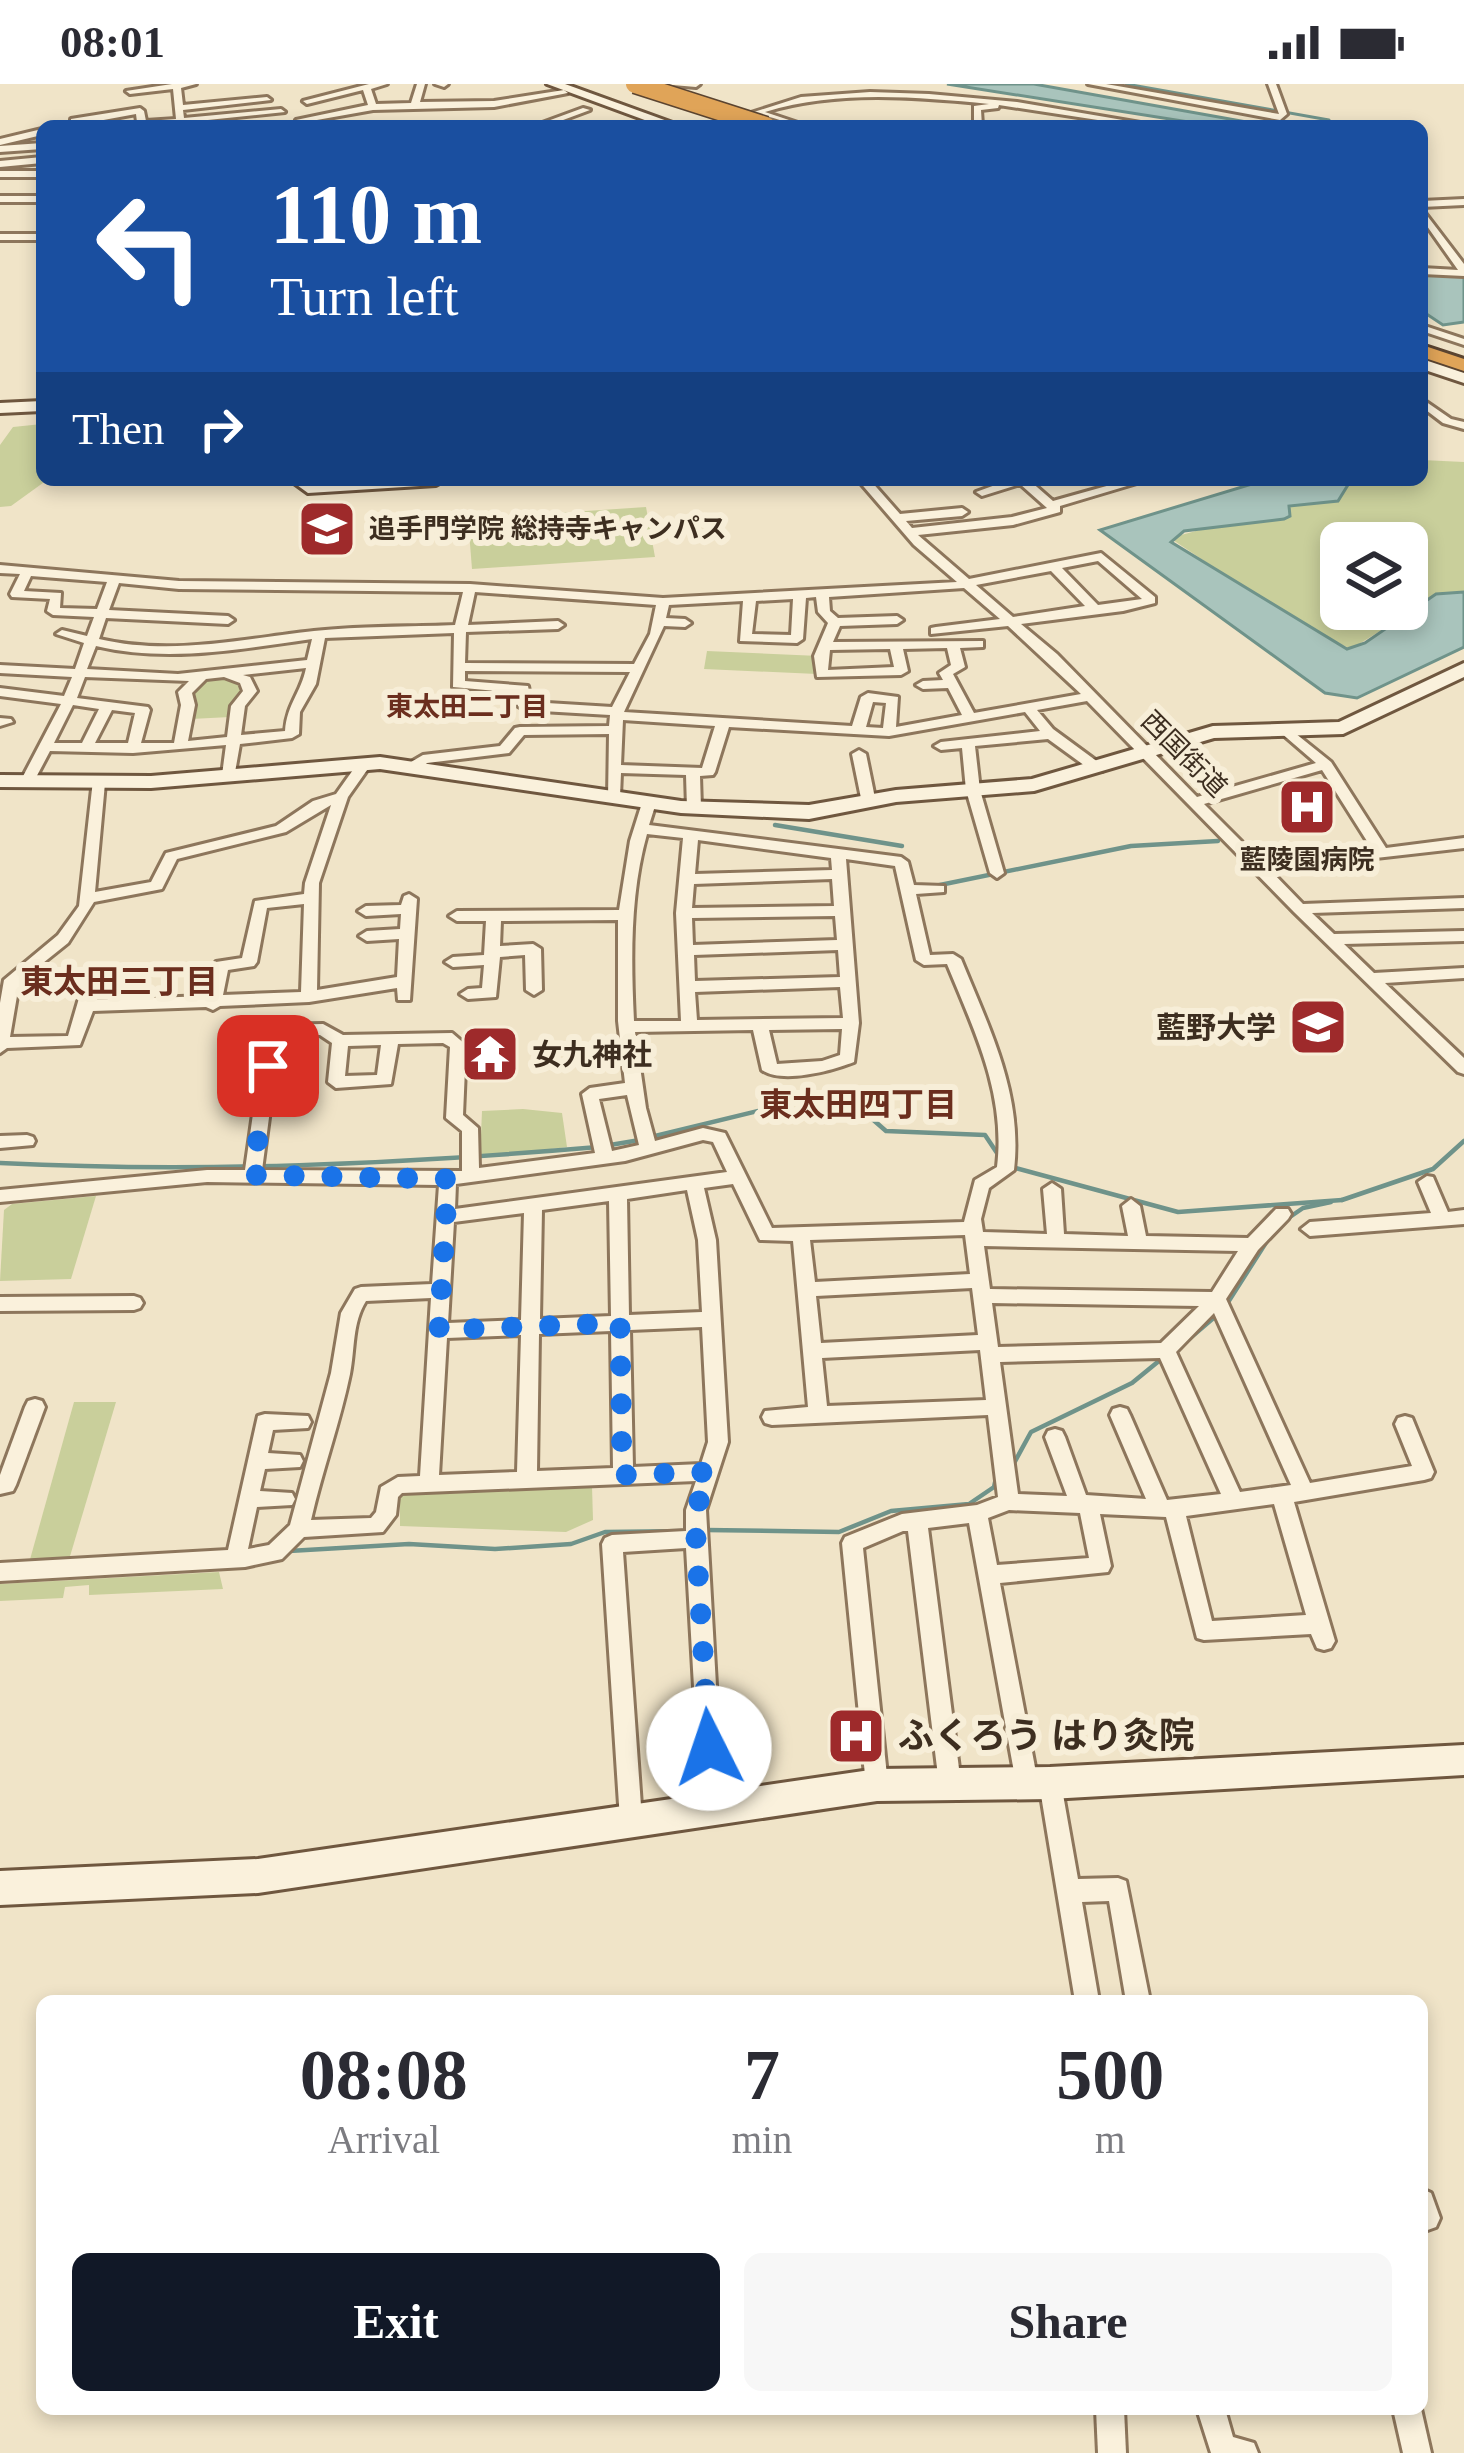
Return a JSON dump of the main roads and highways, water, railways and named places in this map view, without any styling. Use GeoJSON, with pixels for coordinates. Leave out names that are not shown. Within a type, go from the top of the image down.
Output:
{"type":"FeatureCollection","features":[{"type":"Feature","properties":{"kind":"highway"},"geometry":{"type":"LineString","coordinates":[[607,84],[718,120]]}},
{"type":"Feature","properties":{"kind":"highway"},"geometry":{"type":"LineString","coordinates":[[635,84],[763,120]]}},
{"type":"Feature","properties":{"kind":"highway"},"geometry":{"type":"LineString","coordinates":[[1431,337],[1464,353]]}},
{"type":"Feature","properties":{"kind":"highway"},"geometry":{"type":"LineString","coordinates":[[1428,353],[1464,365]]}},
{"type":"Feature","properties":{"kind":"water"},"geometry":{"type":"Polygon","coordinates":[[[947,84],[1034,84],[1235,120],[1176,120],[947,84]]]}},
{"type":"Feature","properties":{"kind":"water"},"geometry":{"type":"Polygon","coordinates":[[[1428,273],[1464,276],[1464,322],[1443,325],[1428,315],[1428,273]]]}},
{"type":"Feature","properties":{"kind":"water"},"geometry":{"type":"Polygon","coordinates":[[[1245,486],[1347,486],[1338,501],[1289,506],[1290,516],[1284,519],[1184,531],[1171,542],[1347,649],[1384,630],[1428,630],[1428,600],[1436,594],[1464,592],[1464,647],[1357,698],[1325,693],[1100,530],[1245,486]]]}},
{"type":"Feature","properties":{"kind":"waterway"},"geometry":{"type":"LineString","coordinates":[[1126,84],[1329,120]]}},
{"type":"Feature","properties":{"kind":"waterway"},"geometry":{"type":"LineString","coordinates":[[775,825],[902,846]]}},
{"type":"Feature","properties":{"kind":"waterway"},"geometry":{"type":"LineString","coordinates":[[935,886],[1131,846],[1218,841]]}},
{"type":"Feature","properties":{"kind":"waterway"},"geometry":{"type":"LineString","coordinates":[[651,1137],[840,1091],[886,1131],[985,1135],[999,1156]]}},
{"type":"Feature","properties":{"kind":"waterway"},"geometry":{"type":"LineString","coordinates":[[610,1145],[640,1140]]}},
{"type":"Feature","properties":{"kind":"waterway"},"geometry":{"type":"LineString","coordinates":[[1012,1167],[1178,1212],[1342,1200],[1433,1169],[1464,1141]]}},
{"type":"Feature","properties":{"kind":"waterway"},"geometry":{"type":"LineString","coordinates":[[0,1163],[299,1165],[598,1147]]}},
{"type":"Feature","properties":{"kind":"waterway"},"geometry":{"type":"LineString","coordinates":[[1287,1219],[1303,1208],[1331,1202]]}},
{"type":"Feature","properties":{"kind":"waterway"},"geometry":{"type":"LineString","coordinates":[[1225,1307],[1267,1241]]}},
{"type":"Feature","properties":{"kind":"waterway"},"geometry":{"type":"LineString","coordinates":[[1189,1339],[1217,1315]]}},
{"type":"Feature","properties":{"kind":"waterway"},"geometry":{"type":"LineString","coordinates":[[1013,1465],[1031,1432],[1132,1383],[1165,1356]]}},
{"type":"Feature","properties":{"kind":"waterway"},"geometry":{"type":"LineString","coordinates":[[706,1530],[839,1532],[891,1511],[969,1504],[994,1487],[996,1478]]}},
{"type":"Feature","properties":{"kind":"waterway"},"geometry":{"type":"LineString","coordinates":[[289,1551],[409,1544],[495,1549],[571,1544],[605,1532],[689,1531]]}},
{"type":"Feature","properties":{"kind":"place","name":"追手門学院 総持寺キャンパス"},"geometry":{"type":"Point","coordinates":[327,529]}},
{"type":"Feature","properties":{"kind":"place","name":"藍陵園病院"},"geometry":{"type":"Point","coordinates":[1307,807]}},
{"type":"Feature","properties":{"kind":"place","name":"藍野大学"},"geometry":{"type":"Point","coordinates":[1318,1027]}},
{"type":"Feature","properties":{"kind":"place","name":"女九神社"},"geometry":{"type":"Point","coordinates":[490,1054]}},
{"type":"Feature","properties":{"kind":"place","name":"ふくろう はり灸院"},"geometry":{"type":"Point","coordinates":[856,1736]}},
{"type":"Feature","properties":{"kind":"district","name":"東太田二丁目"},"geometry":{"type":"Point","coordinates":[467,707]}},
{"type":"Feature","properties":{"kind":"district","name":"東太田三丁目"},"geometry":{"type":"Point","coordinates":[119,982]}},
{"type":"Feature","properties":{"kind":"district","name":"東太田四丁目"},"geometry":{"type":"Point","coordinates":[858,1105]}}]}
